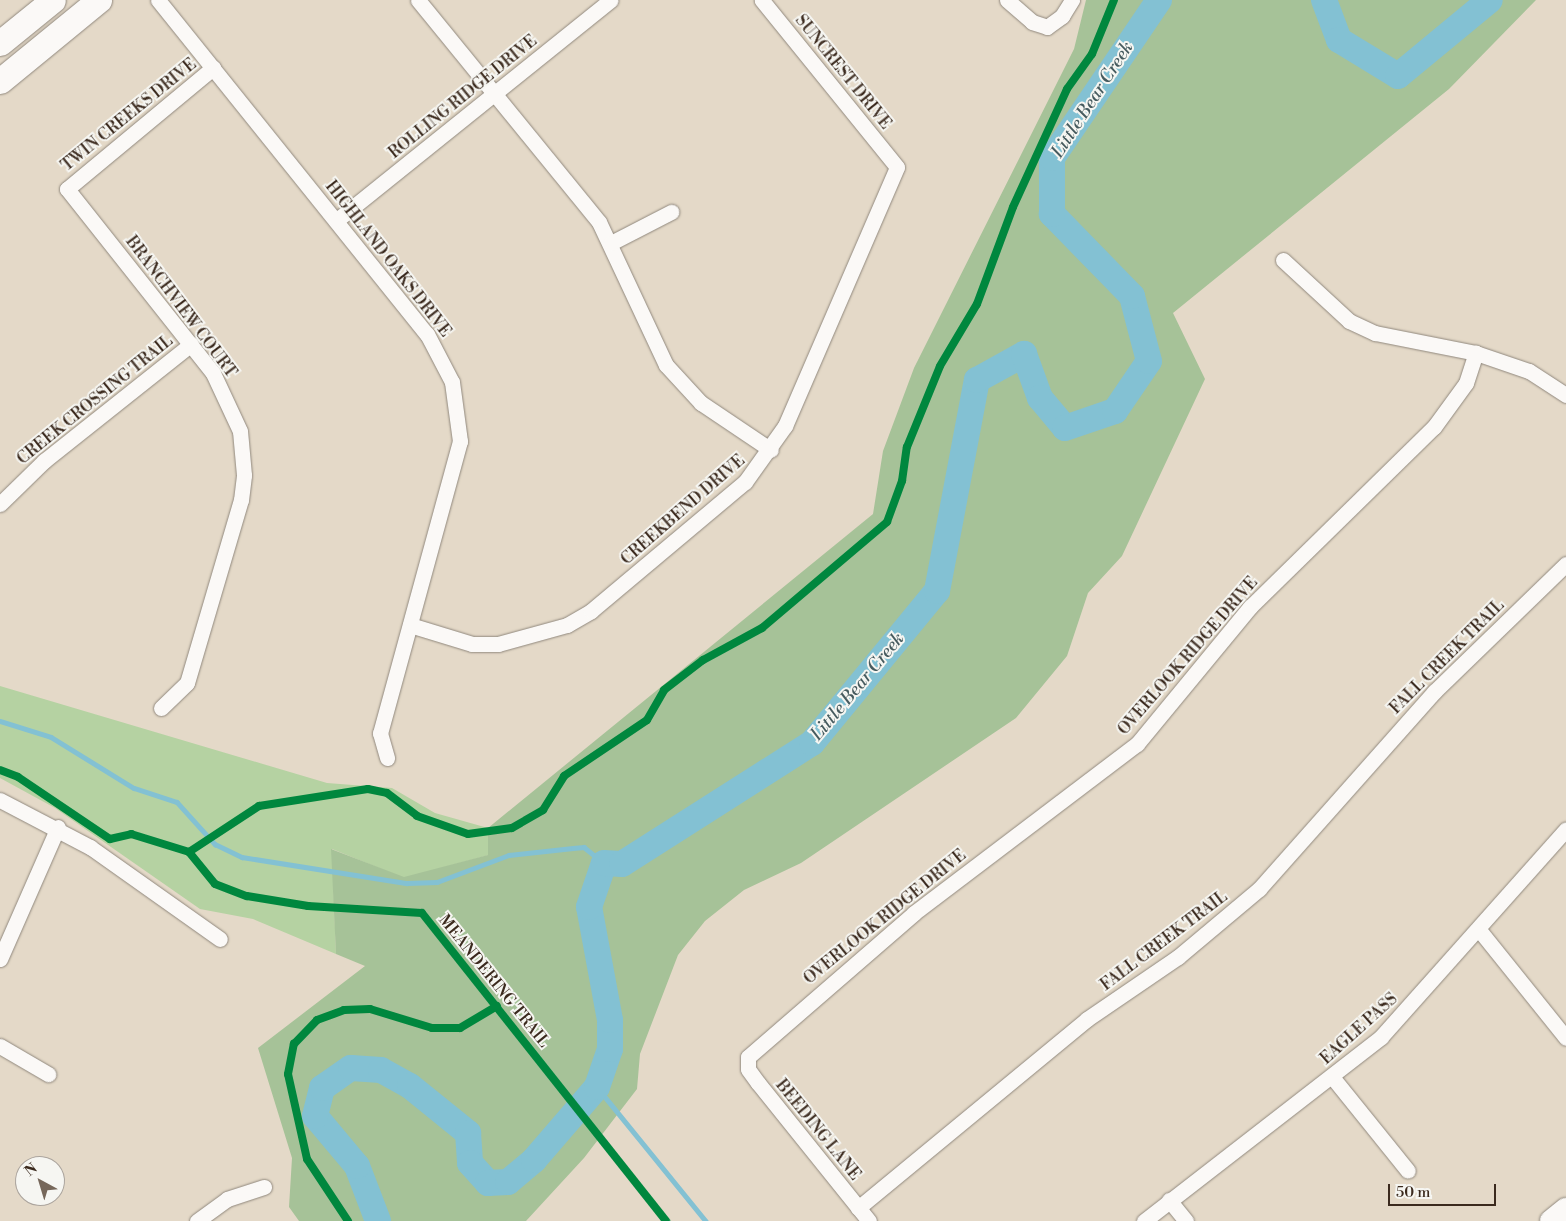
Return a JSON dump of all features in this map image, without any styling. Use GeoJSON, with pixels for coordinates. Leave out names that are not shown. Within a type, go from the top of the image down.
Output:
{"type":"FeatureCollection","features":[{"type":"Feature","properties":{"kind":"main road"},"geometry":{"type":"LineString","coordinates":[[0,43],[53,0]]}},
{"type":"Feature","properties":{"kind":"main road"},"geometry":{"type":"LineString","coordinates":[[0,81],[99,0]]}},
{"type":"Feature","properties":{"kind":"street","name":"HIGHLAND OAKS DRIVE"},"geometry":{"type":"LineString","coordinates":[[158,0],[427,334],[444,362],[457,401],[460,441],[454,473],[380,733],[387,758]]}},
{"type":"Feature","properties":{"kind":"street"},"geometry":{"type":"LineString","coordinates":[[418,0],[495,94],[611,243],[666,365],[701,403],[771,450]]}},
{"type":"Feature","properties":{"kind":"street","name":"ROLLING RIDGE DRIVE"},"geometry":{"type":"LineString","coordinates":[[337,220],[610,0]]}},
{"type":"Feature","properties":{"kind":"street","name":"SUNCREST DRIVE"},"geometry":{"type":"LineString","coordinates":[[762,0],[897,167]]}},
{"type":"Feature","properties":{"kind":"street"},"geometry":{"type":"LineString","coordinates":[[1007,0],[1032,22],[1047,27],[1062,16],[1072,0]]}},
{"type":"Feature","properties":{"kind":"street","name":"TWIN CREEKS DRIVE"},"geometry":{"type":"LineString","coordinates":[[67,189],[213,68]]}},
{"type":"Feature","properties":{"kind":"street","name":"CREEKBEND DRIVE"},"geometry":{"type":"LineString","coordinates":[[410,626],[472,644],[498,644],[567,625],[591,611],[728,498],[771,450],[809,376],[897,167]]}},
{"type":"Feature","properties":{"kind":"street","name":"BRANCHVIEW COURT"},"geometry":{"type":"LineString","coordinates":[[67,189],[190,344],[230,404],[240,431],[244,475],[187,683],[160,708]]}},
{"type":"Feature","properties":{"kind":"street"},"geometry":{"type":"LineString","coordinates":[[611,243],[671,212]]}},
{"type":"Feature","properties":{"kind":"street"},"geometry":{"type":"LineString","coordinates":[[1283,260],[1349,321],[1376,334],[1476,354],[1529,371],[1566,395]]}},
{"type":"Feature","properties":{"kind":"street","name":"CREEK CROSSING TRAIL"},"geometry":{"type":"LineString","coordinates":[[0,504],[44,461],[190,344]]}},
{"type":"Feature","properties":{"kind":"street","name":"OVERLOOK RIDGE DRIVE"},"geometry":{"type":"LineString","coordinates":[[748,1058],[914,913],[1137,744],[1250,607],[1434,427],[1466,383],[1476,354]]}},
{"type":"Feature","properties":{"kind":"street","name":"FALL CREEK TRAIL"},"geometry":{"type":"LineString","coordinates":[[858,1208],[1087,1019],[1185,952],[1259,890],[1428,698],[1566,564]]}},
{"type":"Feature","properties":{"kind":"street"},"geometry":{"type":"LineString","coordinates":[[0,800],[58,827],[220,939]]}},
{"type":"Feature","properties":{"kind":"street"},"geometry":{"type":"LineString","coordinates":[[0,959],[58,827]]}},
{"type":"Feature","properties":{"kind":"street","name":"EAGLE PASS"},"geometry":{"type":"LineString","coordinates":[[1144,1221],[1169,1200],[1333,1078],[1388,1030],[1480,931],[1566,829]]}},
{"type":"Feature","properties":{"kind":"street"},"geometry":{"type":"LineString","coordinates":[[1480,931],[1566,1038]]}},
{"type":"Feature","properties":{"kind":"street"},"geometry":{"type":"LineString","coordinates":[[0,1046],[48,1074]]}},
{"type":"Feature","properties":{"kind":"street","name":"BEEDING LANE"},"geometry":{"type":"LineString","coordinates":[[748,1058],[748,1068],[758,1084],[869,1221]]}},
{"type":"Feature","properties":{"kind":"street"},"geometry":{"type":"LineString","coordinates":[[1333,1078],[1408,1171]]}},
{"type":"Feature","properties":{"kind":"street"},"geometry":{"type":"LineString","coordinates":[[197,1221],[227,1199],[264,1187]]}},
{"type":"Feature","properties":{"kind":"street"},"geometry":{"type":"LineString","coordinates":[[1169,1200],[1186,1221]]}},
{"type":"Feature","properties":{"kind":"green space"},"geometry":{"type":"Polygon","coordinates":[[[1086,0],[1536,0],[1449,89],[1173,313],[1205,379],[1122,556],[1088,593],[1067,656],[1016,718],[801,863],[744,890],[705,921],[678,955],[640,1054],[637,1089],[584,1158],[526,1221],[299,1221],[289,1207],[292,1158],[258,1048],[365,966],[336,954],[331,849],[404,877],[488,855],[488,828],[873,514],[883,451],[914,368],[1074,49],[1086,0]]]}},
{"type":"Feature","properties":{"kind":"green space"},"geometry":{"type":"Polygon","coordinates":[[[0,686],[327,783],[392,788],[435,813],[488,828],[489,855],[404,878],[332,849],[336,954],[253,919],[200,909],[55,808],[0,778],[0,686]]]}},
{"type":"Feature","properties":{"kind":"waterway","name":"Little Bear Creek"},"geometry":{"type":"LineString","coordinates":[[378,1221],[357,1166],[315,1116],[322,1088],[351,1068],[381,1070],[410,1086],[468,1133],[470,1163],[488,1183],[508,1182],[534,1160],[597,1087],[610,1049],[610,1020],[589,907],[604,863],[622,864],[812,743],[937,591],[977,380],[1024,354],[1040,398],[1065,428],[1115,411],[1149,361],[1132,296],[1052,214],[1052,158],[1159,0]]}},
{"type":"Feature","properties":{"kind":"waterway","name":"Little Bear Creek"},"geometry":{"type":"LineString","coordinates":[[1324,0],[1339,40],[1398,76],[1490,0]]}},
{"type":"Feature","properties":{"kind":"waterway"},"geometry":{"type":"LineString","coordinates":[[0,721],[51,737],[134,788],[177,802],[215,844],[242,857],[407,883],[437,882],[509,855],[573,848],[584,847],[604,863]]}},
{"type":"Feature","properties":{"kind":"waterway"},"geometry":{"type":"LineString","coordinates":[[597,1087],[706,1221]]}},
{"type":"Feature","properties":{"kind":"cycle path"},"geometry":{"type":"LineString","coordinates":[[189,852],[259,806],[368,789],[387,793],[417,816],[468,834],[512,828],[543,810],[564,776],[647,720],[664,690],[703,660],[762,628],[887,522],[902,481],[907,447],[940,366],[977,304],[1013,207],[1067,89],[1092,54],[1114,0]]}},
{"type":"Feature","properties":{"kind":"cycle path"},"geometry":{"type":"LineString","coordinates":[[0,770],[18,777],[110,839],[131,834],[189,852]]}},
{"type":"Feature","properties":{"kind":"cycle path","name":"MEANDERING TRAIL"},"geometry":{"type":"LineString","coordinates":[[189,852],[215,884],[247,896],[308,906],[422,913],[666,1221]]}},
{"type":"Feature","properties":{"kind":"cycle path","name":"MEANDERING TRAIL"},"geometry":{"type":"LineString","coordinates":[[348,1221],[307,1159],[288,1074],[294,1044],[317,1020],[344,1010],[370,1009],[432,1028],[460,1028],[497,1006]]}}]}
